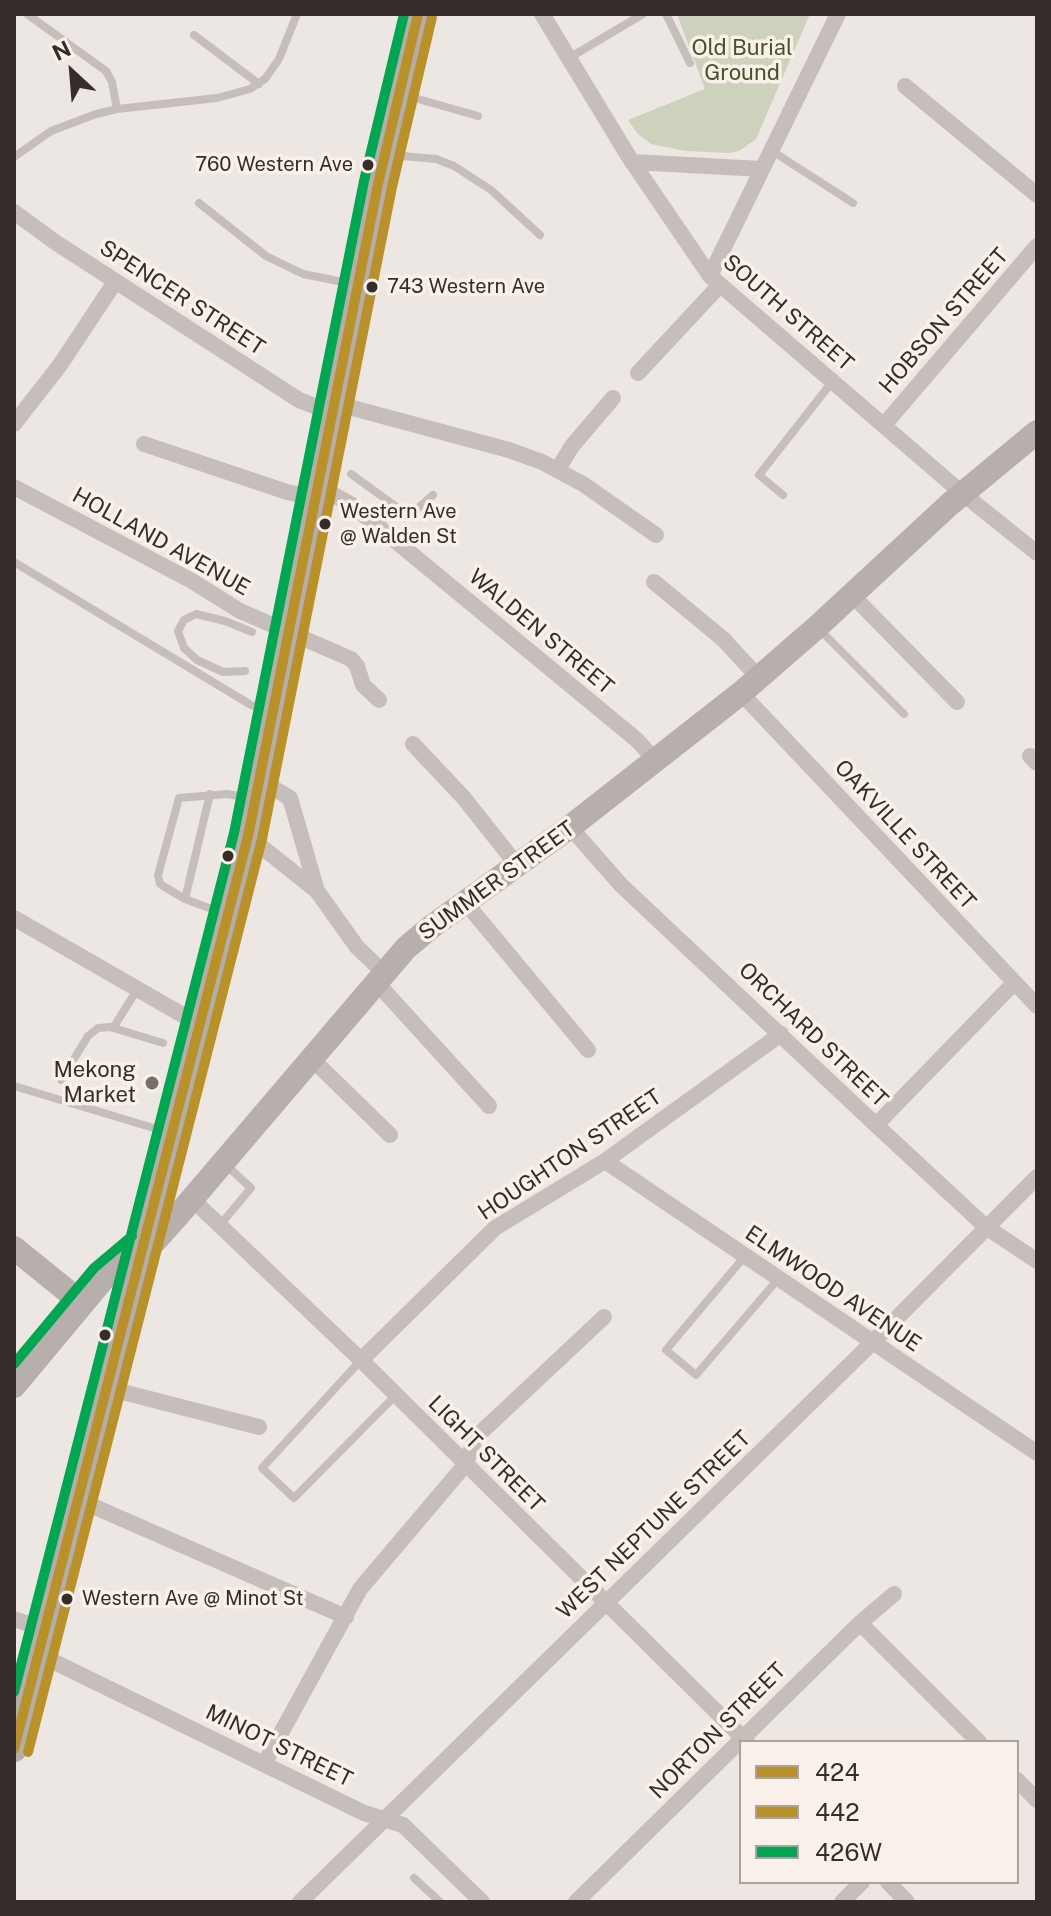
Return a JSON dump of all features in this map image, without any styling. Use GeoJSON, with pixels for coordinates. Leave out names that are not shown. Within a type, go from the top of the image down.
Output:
{"type":"FeatureCollection","features":[{"type":"Feature","properties":{"kind":"main road"},"geometry":{"type":"LineString","coordinates":[[15,1738],[79,1500],[248,836],[358,285],[418,14]]}},
{"type":"Feature","properties":{"kind":"main road","name":"SUMMER STREET"},"geometry":{"type":"LineString","coordinates":[[14,1386],[105,1276],[141,1247],[155,1241],[413,942],[570,827],[750,686],[962,493],[1037,432]]}},
{"type":"Feature","properties":{"kind":"main road"},"geometry":{"type":"LineString","coordinates":[[14,1248],[82,1303]]}},
{"type":"Feature","properties":{"kind":"street","name":"SOUTH STREET"},"geometry":{"type":"LineString","coordinates":[[542,14],[632,162],[714,281],[962,493],[1037,553]]}},
{"type":"Feature","properties":{"kind":"street"},"geometry":{"type":"LineString","coordinates":[[638,373],[714,281],[762,169],[838,14]]}},
{"type":"Feature","properties":{"kind":"street"},"geometry":{"type":"LineString","coordinates":[[905,86],[1037,195]]}},
{"type":"Feature","properties":{"kind":"street"},"geometry":{"type":"LineString","coordinates":[[632,162],[762,169]]}},
{"type":"Feature","properties":{"kind":"street","name":"SPENCER STREET"},"geometry":{"type":"LineString","coordinates":[[14,212],[115,282],[299,400],[509,450],[558,469],[656,535]]}},
{"type":"Feature","properties":{"kind":"street","name":"HOBSON STREET"},"geometry":{"type":"LineString","coordinates":[[884,425],[1037,246]]}},
{"type":"Feature","properties":{"kind":"street"},"geometry":{"type":"LineString","coordinates":[[14,424],[60,365],[115,282]]}},
{"type":"Feature","properties":{"kind":"street"},"geometry":{"type":"LineString","coordinates":[[558,469],[572,446],[613,398]]}},
{"type":"Feature","properties":{"kind":"street","name":"WALDEN STREET"},"geometry":{"type":"LineString","coordinates":[[144,444],[287,492],[343,499],[637,740],[656,761]]}},
{"type":"Feature","properties":{"kind":"street","name":"HOLLAND AVENUE"},"geometry":{"type":"LineString","coordinates":[[14,487],[192,581],[240,611],[352,660],[363,685],[379,700]]}},
{"type":"Feature","properties":{"kind":"street","name":"OAKVILLE STREET"},"geometry":{"type":"LineString","coordinates":[[654,582],[723,639],[750,686],[1037,1006]]}},
{"type":"Feature","properties":{"kind":"street"},"geometry":{"type":"LineString","coordinates":[[852,595],[957,702]]}},
{"type":"Feature","properties":{"kind":"street"},"geometry":{"type":"LineString","coordinates":[[413,744],[463,797],[517,865]]}},
{"type":"Feature","properties":{"kind":"street"},"geometry":{"type":"LineString","coordinates":[[257,790],[290,798],[317,891]]}},
{"type":"Feature","properties":{"kind":"street","name":"ORCHARD STREET"},"geometry":{"type":"LineString","coordinates":[[570,827],[621,885],[876,1125],[986,1227],[1037,1261]]}},
{"type":"Feature","properties":{"kind":"street"},"geometry":{"type":"LineString","coordinates":[[248,836],[317,891],[380,978],[489,1106]]}},
{"type":"Feature","properties":{"kind":"street"},"geometry":{"type":"LineString","coordinates":[[465,902],[588,1050]]}},
{"type":"Feature","properties":{"kind":"street"},"geometry":{"type":"LineString","coordinates":[[14,918],[200,1025]]}},
{"type":"Feature","properties":{"kind":"street"},"geometry":{"type":"LineString","coordinates":[[876,1125],[1014,983]]}},
{"type":"Feature","properties":{"kind":"street","name":"HOUGHTON STREET"},"geometry":{"type":"LineString","coordinates":[[361,1360],[495,1228],[605,1161],[781,1034]]}},
{"type":"Feature","properties":{"kind":"street"},"geometry":{"type":"LineString","coordinates":[[313,1060],[390,1135]]}},
{"type":"Feature","properties":{"kind":"street","name":"ELMWOOD AVENUE"},"geometry":{"type":"LineString","coordinates":[[605,1161],[1037,1453]]}},
{"type":"Feature","properties":{"kind":"street","name":"WEST NEPTUNE STREET"},"geometry":{"type":"LineString","coordinates":[[300,1902],[873,1342],[1037,1177]]}},
{"type":"Feature","properties":{"kind":"street","name":"LIGHT STREET"},"geometry":{"type":"LineString","coordinates":[[192,1199],[361,1360],[745,1740]]}},
{"type":"Feature","properties":{"kind":"street"},"geometry":{"type":"LineString","coordinates":[[264,1764],[360,1589],[465,1465],[476,1437],[604,1317]]}},
{"type":"Feature","properties":{"kind":"street"},"geometry":{"type":"LineString","coordinates":[[107,1388],[259,1427]]}},
{"type":"Feature","properties":{"kind":"street"},"geometry":{"type":"LineString","coordinates":[[79,1500],[346,1617]]}},
{"type":"Feature","properties":{"kind":"street","name":"NORTON STREET"},"geometry":{"type":"LineString","coordinates":[[745,1740],[860,1623],[894,1594]]}},
{"type":"Feature","properties":{"kind":"street","name":"MINOT STREET"},"geometry":{"type":"LineString","coordinates":[[14,1619],[41,1642],[264,1764],[384,1820],[403,1825],[482,1902]]}},
{"type":"Feature","properties":{"kind":"street"},"geometry":{"type":"LineString","coordinates":[[860,1623],[977,1740]]}},
{"type":"Feature","properties":{"kind":"street","name":"NORTON STREET"},"geometry":{"type":"LineString","coordinates":[[576,1902],[739,1746]]}},
{"type":"Feature","properties":{"kind":"street"},"geometry":{"type":"LineString","coordinates":[[1019,1782],[1037,1800]]}},
{"type":"Feature","properties":{"kind":"street"},"geometry":{"type":"LineString","coordinates":[[842,1902],[860,1884]]}},
{"type":"Feature","properties":{"kind":"street"},"geometry":{"type":"LineString","coordinates":[[890,1884],[907,1902]]}},
{"type":"Feature","properties":{"kind":"lane"},"geometry":{"type":"LineString","coordinates":[[27,14],[106,71],[112,82],[117,109]]}},
{"type":"Feature","properties":{"kind":"lane"},"geometry":{"type":"LineString","coordinates":[[14,157],[62,126],[117,109],[217,98],[240,93],[259,84],[279,59],[297,14]]}},
{"type":"Feature","properties":{"kind":"lane"},"geometry":{"type":"LineString","coordinates":[[569,58],[643,14]]}},
{"type":"Feature","properties":{"kind":"lane"},"geometry":{"type":"LineString","coordinates":[[666,14],[690,63]]}},
{"type":"Feature","properties":{"kind":"lane"},"geometry":{"type":"LineString","coordinates":[[194,35],[259,84]]}},
{"type":"Feature","properties":{"kind":"lane"},"geometry":{"type":"LineString","coordinates":[[400,94],[478,116]]}},
{"type":"Feature","properties":{"kind":"lane"},"geometry":{"type":"LineString","coordinates":[[771,151],[853,203]]}},
{"type":"Feature","properties":{"kind":"lane"},"geometry":{"type":"LineString","coordinates":[[385,155],[436,159],[454,166],[491,190],[540,235]]}},
{"type":"Feature","properties":{"kind":"lane"},"geometry":{"type":"LineString","coordinates":[[199,203],[266,256],[303,274],[358,285]]}},
{"type":"Feature","properties":{"kind":"lane"},"geometry":{"type":"LineString","coordinates":[[783,495],[759,475],[832,381]]}},
{"type":"Feature","properties":{"kind":"lane"},"geometry":{"type":"LineString","coordinates":[[351,474],[409,516],[433,495]]}},
{"type":"Feature","properties":{"kind":"lane"},"geometry":{"type":"LineString","coordinates":[[378,526],[395,506]]}},
{"type":"Feature","properties":{"kind":"lane"},"geometry":{"type":"LineString","coordinates":[[14,562],[251,705],[273,712]]}},
{"type":"Feature","properties":{"kind":"lane"},"geometry":{"type":"LineString","coordinates":[[245,671],[223,672],[197,660],[184,648],[178,631],[184,620],[196,614],[252,632]]}},
{"type":"Feature","properties":{"kind":"lane"},"geometry":{"type":"LineString","coordinates":[[817,627],[904,714]]}},
{"type":"Feature","properties":{"kind":"lane"},"geometry":{"type":"LineString","coordinates":[[228,915],[185,899],[160,884],[158,875],[177,800],[184,796],[257,790]]}},
{"type":"Feature","properties":{"kind":"lane"},"geometry":{"type":"LineString","coordinates":[[185,899],[210,794]]}},
{"type":"Feature","properties":{"kind":"lane"},"geometry":{"type":"LineString","coordinates":[[113,1028],[137,989]]}},
{"type":"Feature","properties":{"kind":"lane"},"geometry":{"type":"LineString","coordinates":[[61,1080],[91,1032],[102,1027],[163,1043]]}},
{"type":"Feature","properties":{"kind":"lane"},"geometry":{"type":"LineString","coordinates":[[14,1086],[172,1133]]}},
{"type":"Feature","properties":{"kind":"lane"},"geometry":{"type":"LineString","coordinates":[[220,1225],[251,1188],[223,1163]]}},
{"type":"Feature","properties":{"kind":"lane"},"geometry":{"type":"LineString","coordinates":[[745,1256],[666,1350],[696,1375],[779,1278]]}},
{"type":"Feature","properties":{"kind":"lane"},"geometry":{"type":"LineString","coordinates":[[361,1360],[262,1468],[294,1498],[396,1395]]}},
{"type":"Feature","properties":{"kind":"lane"},"geometry":{"type":"LineString","coordinates":[[414,1878],[440,1902]]}},
{"type":"Feature","properties":{"kind":"green space","name":"Old Burial Ground"},"geometry":{"type":"Polygon","coordinates":[[[677,14],[810,14],[756,139],[739,151],[685,151],[651,144],[637,133],[628,120],[705,89],[677,14]]]}},
{"type":"Feature","properties":{"kind":"transit line","name":"426W"},"geometry":{"type":"LineString","coordinates":[[14,1692],[234,833],[364,181],[404,14]]}},
{"type":"Feature","properties":{"kind":"transit line","name":"424"},"geometry":{"type":"LineString","coordinates":[[14,1749],[248,836],[378,184],[418,14]]}},
{"type":"Feature","properties":{"kind":"transit line","name":"442"},"geometry":{"type":"LineString","coordinates":[[28,1752],[262,839],[392,187],[432,17]]}},
{"type":"Feature","properties":{"kind":"transit line","name":"426W"},"geometry":{"type":"LineString","coordinates":[[14,1364],[94,1268],[132,1236]]}},
{"type":"Feature","properties":{"kind":"place","name":"760 Western Ave"},"geometry":{"type":"Point","coordinates":[368,165]}},
{"type":"Feature","properties":{"kind":"place","name":"743 Western Ave"},"geometry":{"type":"Point","coordinates":[372,287]}},
{"type":"Feature","properties":{"kind":"place","name":"Western Ave @ Walden St"},"geometry":{"type":"Point","coordinates":[325,524]}},
{"type":"Feature","properties":{"kind":"place","name":"Mekong Market"},"geometry":{"type":"Point","coordinates":[152,1083]}},
{"type":"Feature","properties":{"kind":"place","name":"Western Ave @ Minot St"},"geometry":{"type":"Point","coordinates":[67,1599]}}]}
